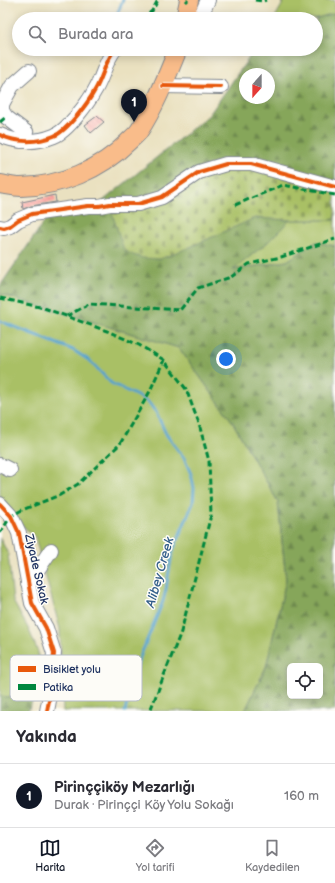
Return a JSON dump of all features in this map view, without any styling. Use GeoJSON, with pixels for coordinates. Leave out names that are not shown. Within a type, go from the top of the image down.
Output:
{"type":"FeatureCollection","features":[{"type":"Feature","properties":{"kind":"main road"},"geometry":{"type":"LineString","coordinates":[[186,12],[189,0]]}},
{"type":"Feature","properties":{"kind":"main road"},"geometry":{"type":"LineString","coordinates":[[0,184],[20,187],[70,179],[93,168],[118,153],[138,132],[164,86],[175,56]]}},
{"type":"Feature","properties":{"kind":"street"},"geometry":{"type":"LineString","coordinates":[[202,12],[208,0]]}},
{"type":"Feature","properties":{"kind":"street"},"geometry":{"type":"LineString","coordinates":[[0,135],[22,141],[55,136],[64,129],[96,90],[110,56]]}},
{"type":"Feature","properties":{"kind":"street"},"geometry":{"type":"LineString","coordinates":[[22,141],[26,132],[6,117],[2,111],[2,104],[12,86],[29,71]]}},
{"type":"Feature","properties":{"kind":"street"},"geometry":{"type":"LineString","coordinates":[[164,86],[221,86]]}},
{"type":"Feature","properties":{"kind":"street"},"geometry":{"type":"LineString","coordinates":[[0,227],[4,228],[10,226],[18,220],[32,214],[88,206],[138,204],[162,197],[199,172],[226,164],[251,164],[335,187]]}},
{"type":"Feature","properties":{"kind":"street","name":"Ziyade Sokak"},"geometry":{"type":"LineString","coordinates":[[0,504],[11,516],[19,533],[32,603],[46,628],[54,655]]}},
{"type":"Feature","properties":{"kind":"street"},"geometry":{"type":"LineString","coordinates":[[28,584],[51,550]]}},
{"type":"Feature","properties":{"kind":"street","name":"Ziyade Sokak"},"geometry":{"type":"LineString","coordinates":[[47,711],[49,701]]}},
{"type":"Feature","properties":{"kind":"green space"},"geometry":{"type":"Polygon","coordinates":[[[283,0],[335,0],[335,13],[323,16],[323,12],[278,12],[283,0]]]}},
{"type":"Feature","properties":{"kind":"green space"},"geometry":{"type":"Polygon","coordinates":[[[335,13],[335,193],[156,205],[112,213],[190,247],[255,217],[290,220],[268,242],[233,270],[287,261],[316,242],[335,246],[335,711],[245,711],[266,667],[286,580],[278,502],[232,421],[179,348],[0,294],[0,286],[46,219],[88,213],[209,115],[239,72],[239,104],[275,104],[275,68],[242,68],[250,56],[323,56],[323,16],[335,13]]]}},
{"type":"Feature","properties":{"kind":"green space"},"geometry":{"type":"Polygon","coordinates":[[[224,167],[249,167],[335,193],[334,220],[255,218],[160,259],[143,258],[124,250],[112,213],[156,205],[201,176],[224,167]]]}},
{"type":"Feature","properties":{"kind":"green space"},"geometry":{"type":"Polygon","coordinates":[[[335,214],[335,246],[316,242],[287,261],[232,270],[268,242],[290,220],[333,220],[335,214]]]}},
{"type":"Feature","properties":{"kind":"green space"},"geometry":{"type":"Polygon","coordinates":[[[0,294],[179,348],[232,421],[278,502],[286,580],[266,667],[245,711],[63,711],[63,701],[142,701],[142,655],[61,655],[60,629],[35,537],[0,505],[0,294]]]}},
{"type":"Feature","properties":{"kind":"green space"},"geometry":{"type":"Polygon","coordinates":[[[0,538],[8,554],[13,601],[29,630],[38,655],[10,655],[10,696],[0,696],[0,538]]]}},
{"type":"Feature","properties":{"kind":"green space"},"geometry":{"type":"Polygon","coordinates":[[[0,696],[10,696],[10,701],[32,701],[28,711],[0,711],[0,696]]]}},
{"type":"Feature","properties":{"kind":"building"},"geometry":{"type":"Polygon","coordinates":[[[97,116],[104,122],[91,133],[85,125],[97,116]]]}},
{"type":"Feature","properties":{"kind":"building"},"geometry":{"type":"Polygon","coordinates":[[[55,195],[56,202],[31,206],[23,209],[22,202],[55,195]]]}},
{"type":"Feature","properties":{"kind":"waterway"},"geometry":{"type":"LineString","coordinates":[[118,12],[123,0]]}},
{"type":"Feature","properties":{"kind":"waterway"},"geometry":{"type":"LineString","coordinates":[[32,134],[44,132]]}},
{"type":"Feature","properties":{"kind":"waterway","name":"Alibey Creek"},"geometry":{"type":"LineString","coordinates":[[0,321],[73,350],[90,361],[111,383],[147,401],[156,412],[166,434],[184,458],[191,474],[194,488],[193,503],[172,553],[163,601],[141,655]]}},
{"type":"Feature","properties":{"kind":"waterway","name":"Alibey Creek"},"geometry":{"type":"LineString","coordinates":[[125,711],[128,701]]}},
{"type":"Feature","properties":{"kind":"marked path"},"geometry":{"type":"LineString","coordinates":[[151,12],[158,0]]}},
{"type":"Feature","properties":{"kind":"marked path"},"geometry":{"type":"LineString","coordinates":[[255,0],[266,0]]}},
{"type":"Feature","properties":{"kind":"marked path"},"geometry":{"type":"LineString","coordinates":[[0,122],[6,117]]}},
{"type":"Feature","properties":{"kind":"marked path"},"geometry":{"type":"LineString","coordinates":[[235,205],[283,185],[335,195]]}},
{"type":"Feature","properties":{"kind":"marked path"},"geometry":{"type":"LineString","coordinates":[[67,316],[89,304],[180,310],[198,288],[231,277],[249,264],[281,257],[335,239]]}},
{"type":"Feature","properties":{"kind":"marked path"},"geometry":{"type":"LineString","coordinates":[[0,298],[44,308],[107,331],[139,345],[164,360],[186,389],[199,424],[209,461],[211,515],[181,632],[150,711]]}},
{"type":"Feature","properties":{"kind":"marked path"},"geometry":{"type":"LineString","coordinates":[[0,533],[11,516],[60,495],[78,484],[120,444],[149,393],[164,360]]}},
{"type":"Feature","properties":{"kind":"cycle path"},"geometry":{"type":"LineString","coordinates":[[0,135],[13,140],[34,141],[54,136],[65,129],[92,96],[111,56]]}},
{"type":"Feature","properties":{"kind":"cycle path"},"geometry":{"type":"LineString","coordinates":[[163,86],[221,87]]}},
{"type":"Feature","properties":{"kind":"cycle path"},"geometry":{"type":"LineString","coordinates":[[0,227],[4,228],[10,226],[18,220],[32,214],[88,206],[138,204],[162,197],[199,172],[226,164],[251,164],[335,187]]}},
{"type":"Feature","properties":{"kind":"cycle path"},"geometry":{"type":"LineString","coordinates":[[0,504],[11,516],[19,533],[32,603],[46,628],[54,655]]}},
{"type":"Feature","properties":{"kind":"cycle path"},"geometry":{"type":"LineString","coordinates":[[47,711],[49,701]]}},
{"type":"Feature","properties":{"kind":"place","name":"Pirinççiköy Mezarlığı"},"geometry":{"type":"Point","coordinates":[134,122]}}]}
